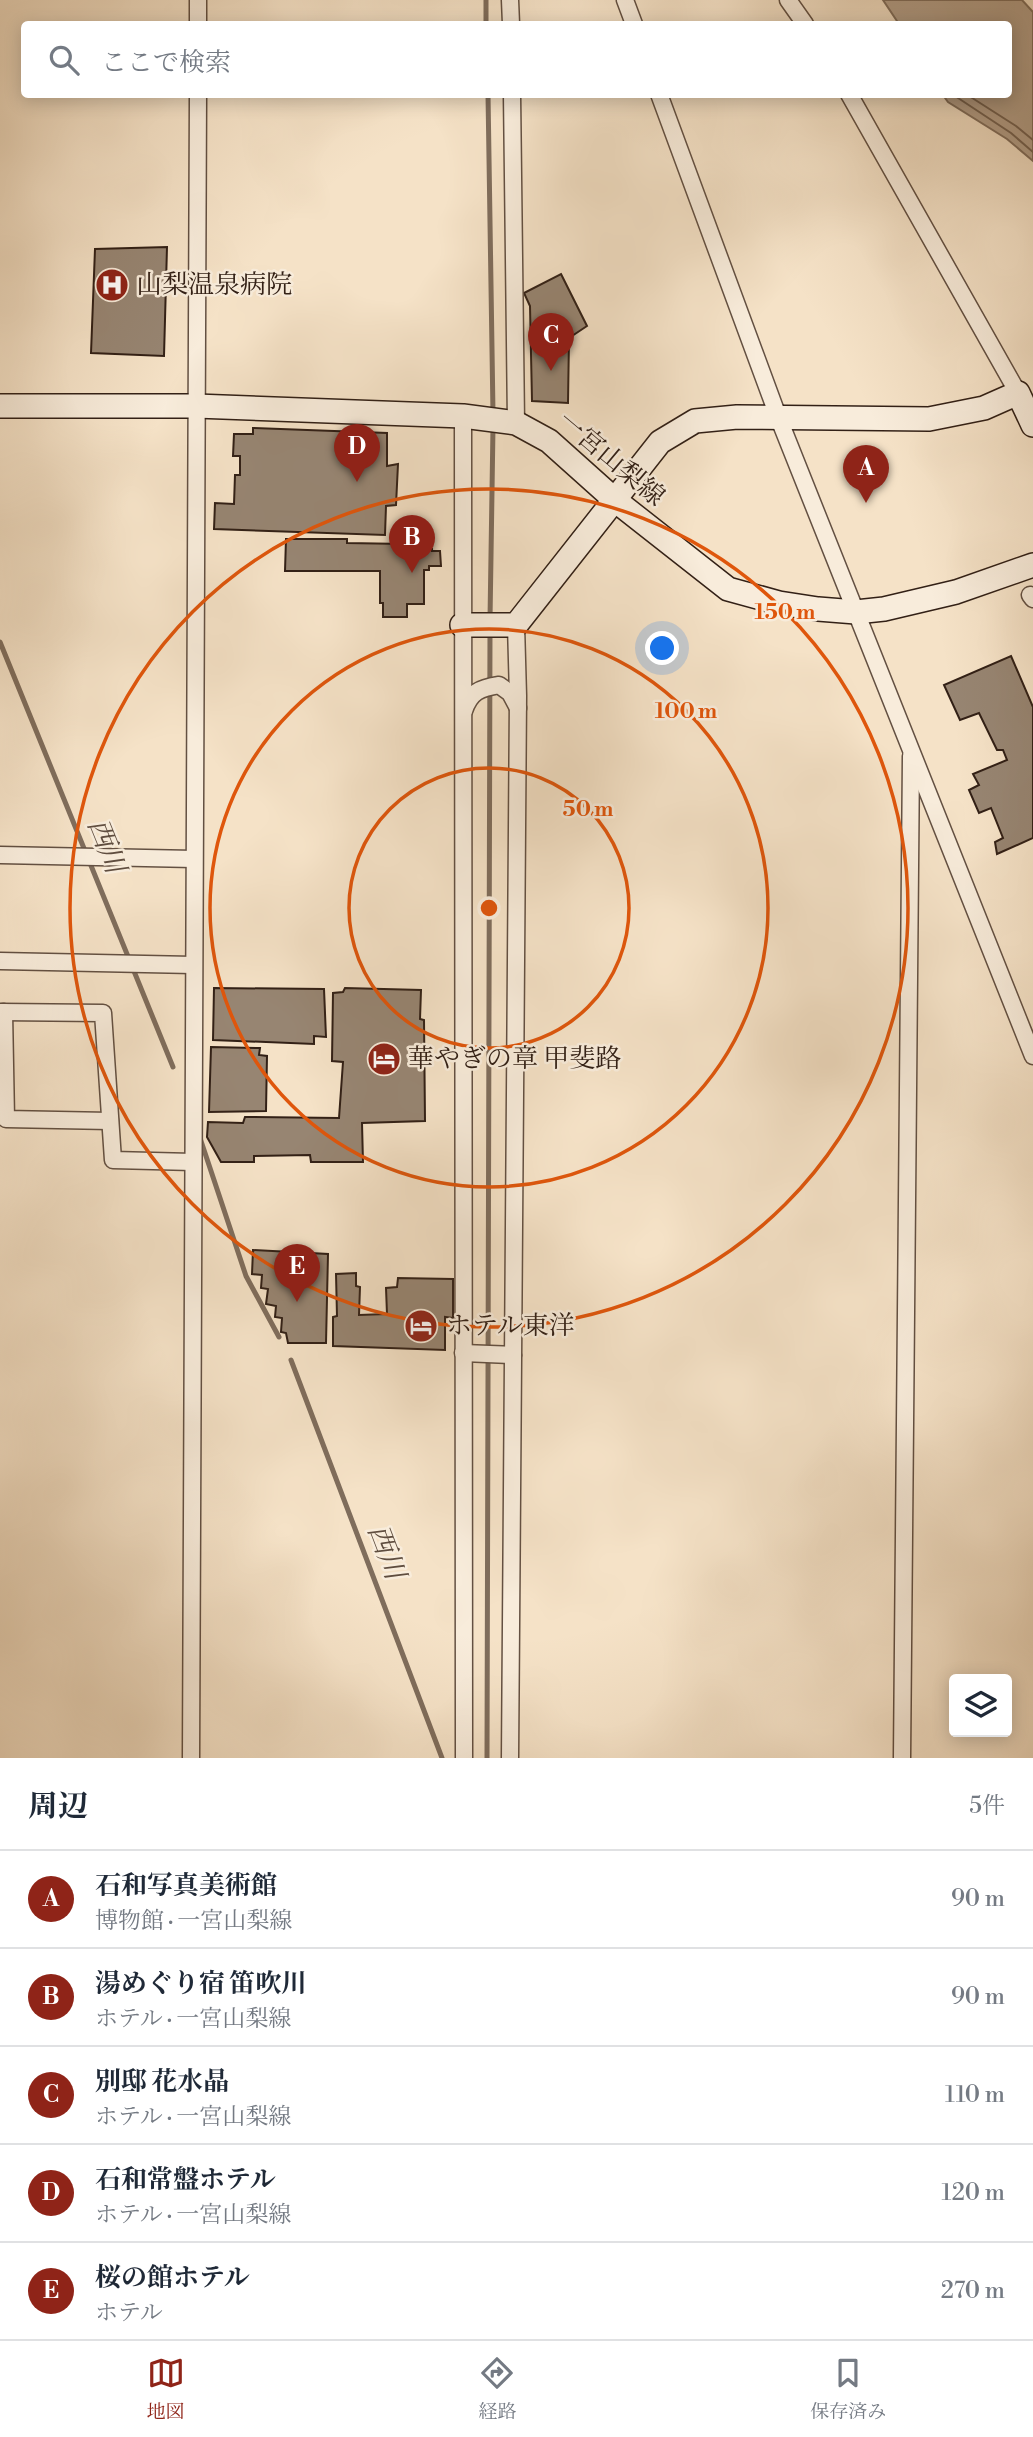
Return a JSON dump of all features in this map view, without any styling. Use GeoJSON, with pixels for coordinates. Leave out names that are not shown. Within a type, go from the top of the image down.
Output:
{"type":"FeatureCollection","features":[{"type":"Feature","properties":{"kind":"main road"},"geometry":{"type":"LineString","coordinates":[[489,625],[616,501],[660,442],[695,421],[737,417],[929,419],[984,408],[1018,393],[1033,425]]}},
{"type":"Feature","properties":{"kind":"main road","name":"一宮山梨線"},"geometry":{"type":"LineString","coordinates":[[0,406],[196,406],[488,419],[549,441],[616,501],[728,589],[779,603],[856,612],[956,592],[1033,565]]}},
{"type":"Feature","properties":{"kind":"street"},"geometry":{"type":"LineString","coordinates":[[198,0],[198,21]]}},
{"type":"Feature","properties":{"kind":"street"},"geometry":{"type":"LineString","coordinates":[[510,0],[511,21]]}},
{"type":"Feature","properties":{"kind":"street"},"geometry":{"type":"LineString","coordinates":[[788,0],[803,21]]}},
{"type":"Feature","properties":{"kind":"street"},"geometry":{"type":"LineString","coordinates":[[631,2],[634,21]]}},
{"type":"Feature","properties":{"kind":"street"},"geometry":{"type":"LineString","coordinates":[[191,1758],[198,98]]}},
{"type":"Feature","properties":{"kind":"street"},"geometry":{"type":"LineString","coordinates":[[464,1758],[463,717],[489,625],[488,419],[512,98]]}},
{"type":"Feature","properties":{"kind":"street"},"geometry":{"type":"LineString","coordinates":[[660,98],[779,419],[1033,1055]]}},
{"type":"Feature","properties":{"kind":"street"},"geometry":{"type":"LineString","coordinates":[[851,98],[1018,393]]}},
{"type":"Feature","properties":{"kind":"street"},"geometry":{"type":"LineString","coordinates":[[489,625],[518,709],[510,1758]]}},
{"type":"Feature","properties":{"kind":"street"},"geometry":{"type":"LineString","coordinates":[[463,717],[469,697],[482,688],[499,685],[510,693],[518,709]]}},
{"type":"Feature","properties":{"kind":"street"},"geometry":{"type":"LineString","coordinates":[[902,1758],[911,747]]}},
{"type":"Feature","properties":{"kind":"street"},"geometry":{"type":"LineString","coordinates":[[0,855],[194,859]]}},
{"type":"Feature","properties":{"kind":"street"},"geometry":{"type":"LineString","coordinates":[[0,961],[193,965]]}},
{"type":"Feature","properties":{"kind":"street"},"geometry":{"type":"LineString","coordinates":[[110,1121],[6,1119],[2,1012],[103,1013],[113,1160],[193,1162]]}},
{"type":"Feature","properties":{"kind":"street"},"geometry":{"type":"LineString","coordinates":[[463,1353],[513,1355]]}},
{"type":"Feature","properties":{"kind":"water"},"geometry":{"type":"Polygon","coordinates":[[[883,0],[1022,0],[1033,12],[1033,161],[1007,139],[945,98],[1012,98],[1012,21],[897,21],[883,0]]]}},
{"type":"Feature","properties":{"kind":"building"},"geometry":{"type":"Polygon","coordinates":[[[167,247],[164,356],[91,353],[95,249],[167,247]]]}},
{"type":"Feature","properties":{"kind":"building"},"geometry":{"type":"Polygon","coordinates":[[[561,274],[587,326],[569,338],[568,403],[532,401],[530,306],[524,293],[561,274]]]}},
{"type":"Feature","properties":{"kind":"building"},"geometry":{"type":"Polygon","coordinates":[[[253,428],[387,433],[387,466],[398,464],[396,505],[386,506],[385,535],[214,529],[215,503],[234,504],[235,475],[240,475],[240,456],[233,456],[234,434],[253,434],[253,428]]]}},
{"type":"Feature","properties":{"kind":"building"},"geometry":{"type":"Polygon","coordinates":[[[286,539],[347,539],[347,543],[405,544],[407,548],[440,551],[441,566],[429,566],[429,570],[424,570],[424,604],[407,604],[407,617],[383,617],[380,571],[285,571],[286,539]]]}},
{"type":"Feature","properties":{"kind":"building"},"geometry":{"type":"Polygon","coordinates":[[[1011,656],[1033,707],[1033,838],[997,854],[995,842],[1003,838],[991,808],[979,813],[969,790],[979,785],[973,774],[1007,760],[1003,750],[997,750],[979,713],[960,720],[944,685],[1011,656]]]}},
{"type":"Feature","properties":{"kind":"building"},"geometry":{"type":"Polygon","coordinates":[[[214,988],[324,989],[326,1037],[314,1036],[314,1044],[213,1040],[214,988]]]}},
{"type":"Feature","properties":{"kind":"building"},"geometry":{"type":"Polygon","coordinates":[[[345,988],[421,990],[425,1121],[362,1123],[363,1162],[311,1162],[310,1155],[254,1156],[254,1162],[221,1162],[207,1137],[208,1122],[243,1123],[245,1117],[339,1118],[343,1062],[332,1061],[333,993],[343,992],[345,988]]]}},
{"type":"Feature","properties":{"kind":"building"},"geometry":{"type":"Polygon","coordinates":[[[211,1047],[260,1048],[259,1055],[267,1056],[266,1111],[209,1112],[211,1047]]]}},
{"type":"Feature","properties":{"kind":"building"},"geometry":{"type":"Polygon","coordinates":[[[253,1250],[328,1254],[326,1343],[288,1343],[286,1333],[281,1332],[282,1318],[275,1317],[276,1306],[266,1304],[268,1289],[261,1288],[262,1275],[252,1274],[253,1250]]]}},
{"type":"Feature","properties":{"kind":"building"},"geometry":{"type":"Polygon","coordinates":[[[356,1273],[356,1286],[360,1287],[359,1315],[387,1314],[386,1288],[397,1287],[398,1278],[453,1279],[453,1318],[445,1317],[445,1350],[333,1346],[333,1317],[337,1316],[336,1274],[356,1273]]]}},
{"type":"Feature","properties":{"kind":"waterway"},"geometry":{"type":"LineString","coordinates":[[486,0],[486,21]]}},
{"type":"Feature","properties":{"kind":"waterway"},"geometry":{"type":"LineString","coordinates":[[488,98],[493,413]]}},
{"type":"Feature","properties":{"kind":"waterway"},"geometry":{"type":"LineString","coordinates":[[490,620],[493,427]]}},
{"type":"Feature","properties":{"kind":"waterway"},"geometry":{"type":"LineString","coordinates":[[487,1758],[490,630]]}},
{"type":"Feature","properties":{"kind":"waterway","name":"西川"},"geometry":{"type":"LineString","coordinates":[[0,642],[173,1067]]}},
{"type":"Feature","properties":{"kind":"waterway","name":"西川"},"geometry":{"type":"LineString","coordinates":[[200,1138],[246,1276],[279,1337]]}},
{"type":"Feature","properties":{"kind":"waterway","name":"西川"},"geometry":{"type":"LineString","coordinates":[[291,1360],[442,1758]]}},
{"type":"Feature","properties":{"kind":"place","name":"山梨温泉病院"},"geometry":{"type":"Point","coordinates":[112,285]}},
{"type":"Feature","properties":{"kind":"place","name":"別邸 花水晶"},"geometry":{"type":"Point","coordinates":[551,371]}},
{"type":"Feature","properties":{"kind":"place","name":"石和常盤ホテル"},"geometry":{"type":"Point","coordinates":[357,482]}},
{"type":"Feature","properties":{"kind":"place","name":"石和写真美術館"},"geometry":{"type":"Point","coordinates":[866,503]}},
{"type":"Feature","properties":{"kind":"place","name":"湯めぐり宿 笛吹川"},"geometry":{"type":"Point","coordinates":[412,573]}},
{"type":"Feature","properties":{"kind":"place","name":"華やぎの章 甲斐路"},"geometry":{"type":"Point","coordinates":[384,1059]}},
{"type":"Feature","properties":{"kind":"place","name":"桜の館ホテル"},"geometry":{"type":"Point","coordinates":[297,1302]}},
{"type":"Feature","properties":{"kind":"place","name":"ホテル東洋"},"geometry":{"type":"Point","coordinates":[421,1326]}}]}
